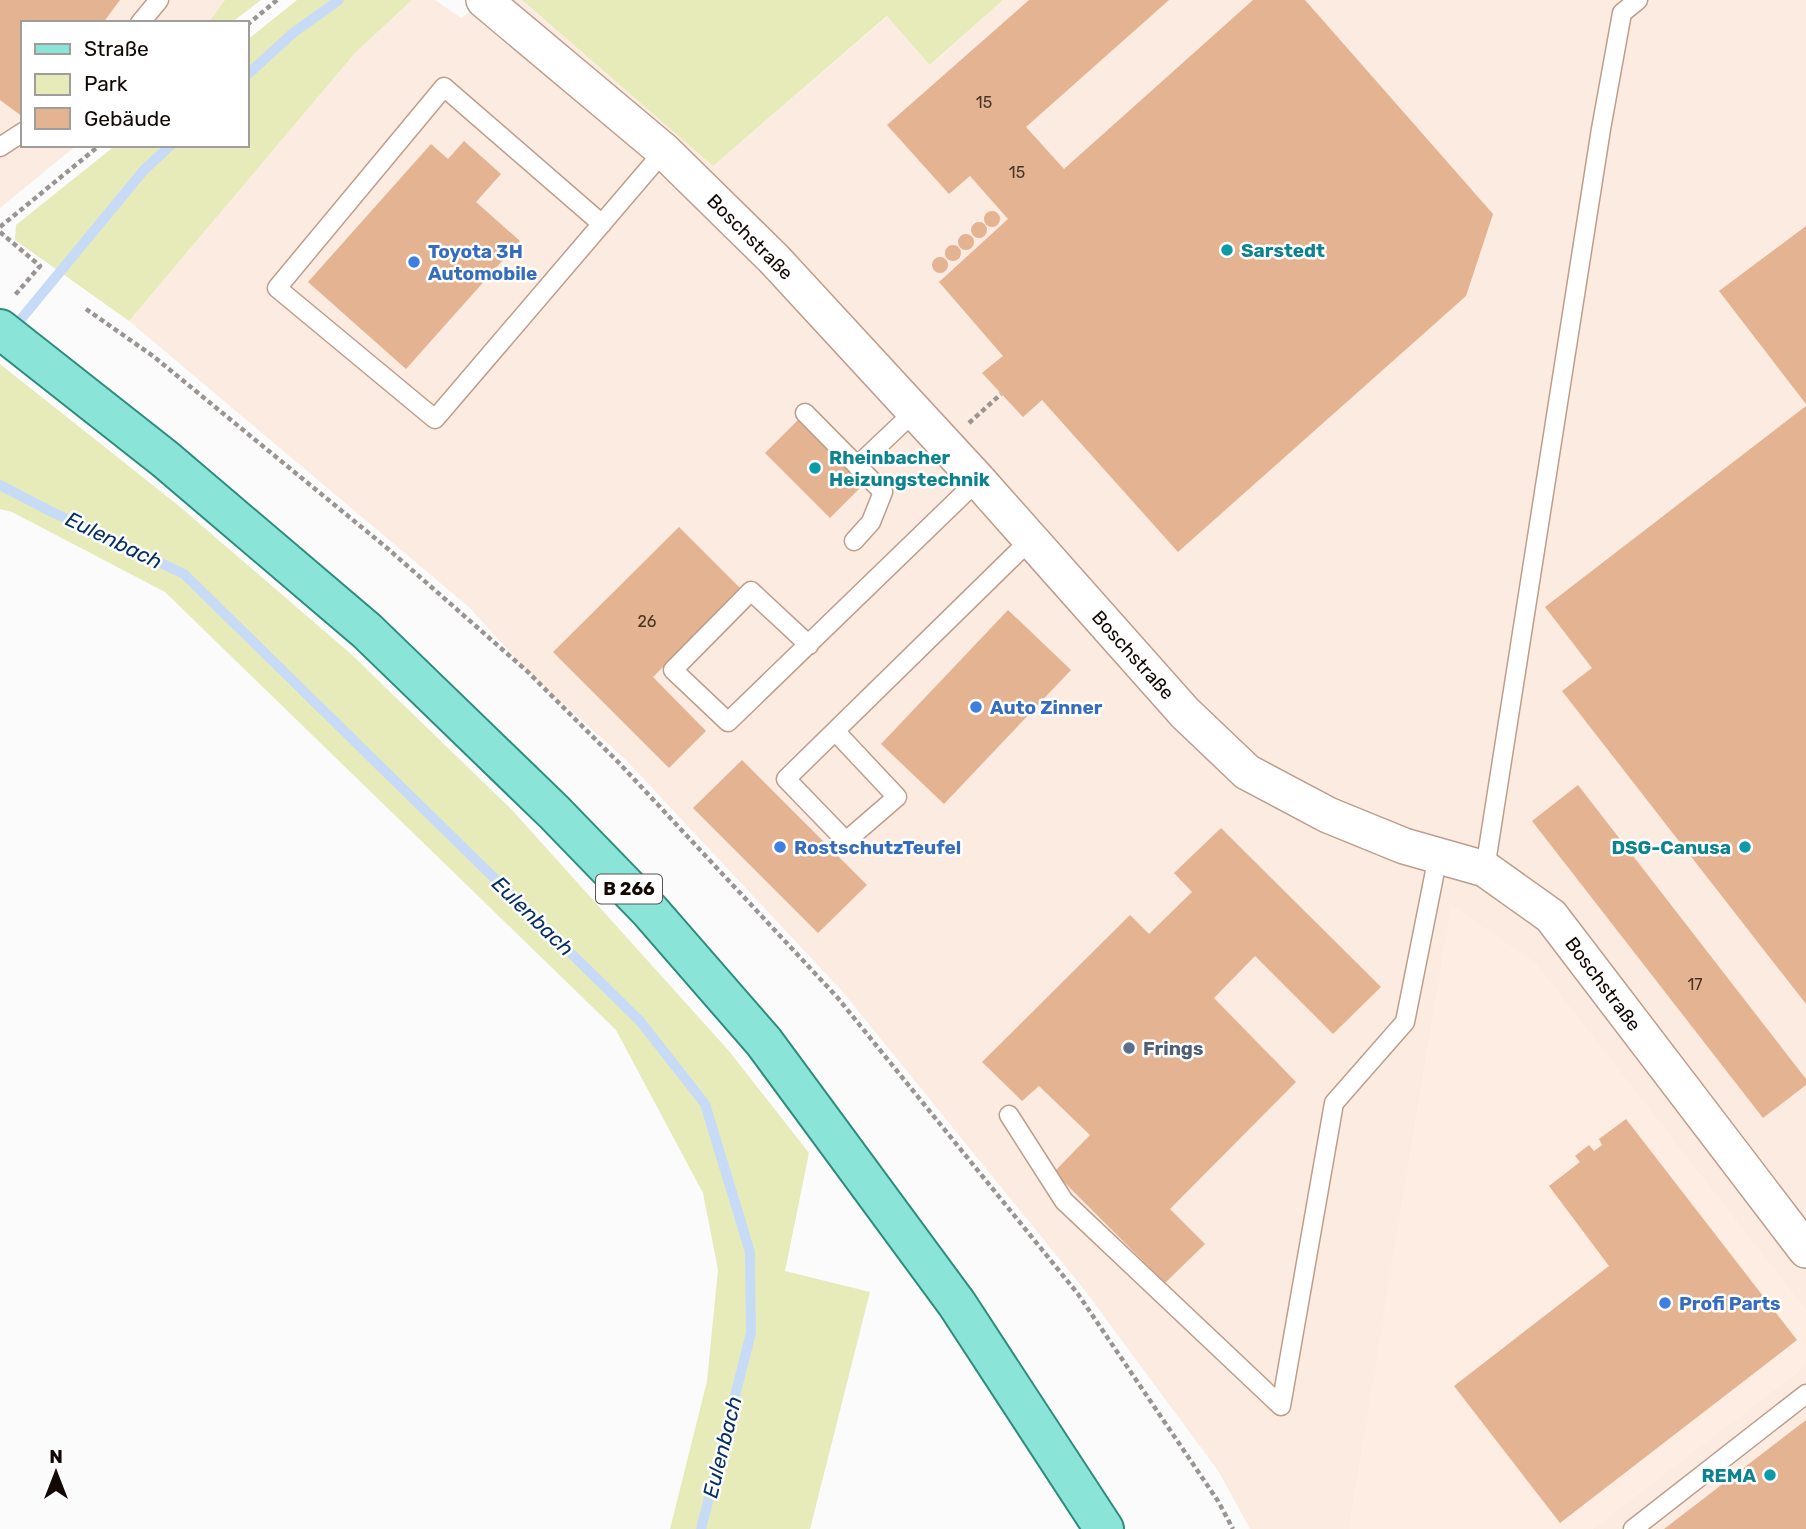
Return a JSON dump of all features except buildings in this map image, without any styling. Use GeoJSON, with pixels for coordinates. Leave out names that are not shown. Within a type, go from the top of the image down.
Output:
{"type":"FeatureCollection","features":[{"type":"Feature","properties":{"kind":"main road","name":"B 266"},"geometry":{"type":"LineString","coordinates":[[7,312],[35,358],[165,459],[367,631],[554,812],[650,911],[764,1042],[957,1304],[1104,1529]]}},
{"type":"Feature","properties":{"kind":"street","name":"Boschstraße"},"geometry":{"type":"LineString","coordinates":[[484,0],[664,151],[774,259],[978,480],[1185,713],[1247,772],[1328,815],[1404,846],[1485,869],[1550,916],[1806,1250]]}},
{"type":"Feature","properties":{"kind":"lane"},"geometry":{"type":"LineString","coordinates":[[142,21],[159,0]]}},
{"type":"Feature","properties":{"kind":"lane"},"geometry":{"type":"LineString","coordinates":[[1485,869],[1622,13],[1638,0]]}},
{"type":"Feature","properties":{"kind":"lane"},"geometry":{"type":"LineString","coordinates":[[602,224],[444,87],[277,288],[435,419],[602,224],[664,151]]}},
{"type":"Feature","properties":{"kind":"lane"},"geometry":{"type":"LineString","coordinates":[[0,147],[21,133]]}},
{"type":"Feature","properties":{"kind":"lane"},"geometry":{"type":"LineString","coordinates":[[857,466],[915,411]]}},
{"type":"Feature","properties":{"kind":"lane"},"geometry":{"type":"LineString","coordinates":[[805,414],[883,492],[871,522],[854,541]]}},
{"type":"Feature","properties":{"kind":"lane"},"geometry":{"type":"LineString","coordinates":[[808,645],[751,591],[673,670],[727,722],[808,645],[978,480]]}},
{"type":"Feature","properties":{"kind":"lane"},"geometry":{"type":"LineString","coordinates":[[835,731],[897,797],[846,841],[786,779],[835,731],[1031,539]]}},
{"type":"Feature","properties":{"kind":"lane"},"geometry":{"type":"LineString","coordinates":[[1009,1115],[1064,1201],[1281,1406],[1334,1102],[1405,1022],[1438,856]]}},
{"type":"Feature","properties":{"kind":"lane"},"geometry":{"type":"LineString","coordinates":[[1633,1529],[1806,1394]]}},
{"type":"Feature","properties":{"kind":"path"},"geometry":{"type":"LineString","coordinates":[[248,24],[277,0]]}},
{"type":"Feature","properties":{"kind":"path"},"geometry":{"type":"LineString","coordinates":[[7,312],[40,266],[0,229],[98,147]]}},
{"type":"Feature","properties":{"kind":"path"},"geometry":{"type":"LineString","coordinates":[[86,309],[153,356],[387,548],[528,672],[621,764],[837,996],[1077,1294],[1218,1501],[1233,1529]]}},
{"type":"Feature","properties":{"kind":"path"},"geometry":{"type":"LineString","coordinates":[[945,444],[1001,394]]}},
{"type":"Feature","properties":{"kind":"shaded area"},"geometry":{"type":"Polygon","coordinates":[[[0,0],[225,0],[209,21],[21,21],[21,147],[75,147],[0,208],[0,0]]]}},
{"type":"Feature","properties":{"kind":"shaded area"},"geometry":{"type":"Polygon","coordinates":[[[412,0],[435,0],[461,18],[487,0],[522,0],[713,166],[888,16],[931,65],[1003,0],[1806,0],[1806,1311],[1535,963],[1451,906],[1349,1529],[1250,1529],[1219,1472],[1083,1288],[842,991],[625,759],[528,672],[470,608],[129,321],[355,53],[412,0]]]}},
{"type":"Feature","properties":{"kind":"shaded area"},"geometry":{"type":"Polygon","coordinates":[[[1451,906],[1535,963],[1806,1311],[1806,1365],[1592,1529],[1349,1529],[1451,906]]]}},
{"type":"Feature","properties":{"kind":"shaded area"},"geometry":{"type":"Polygon","coordinates":[[[1806,1365],[1806,1529],[1592,1529],[1806,1365]]]}},
{"type":"Feature","properties":{"kind":"green space"},"geometry":{"type":"Polygon","coordinates":[[[225,0],[261,0],[234,21],[209,21],[225,0]]]}},
{"type":"Feature","properties":{"kind":"green space"},"geometry":{"type":"Polygon","coordinates":[[[297,0],[412,0],[355,53],[129,321],[15,240],[16,225],[114,147],[248,147],[248,39],[297,0]]]}},
{"type":"Feature","properties":{"kind":"green space"},"geometry":{"type":"Polygon","coordinates":[[[522,0],[1003,0],[930,65],[887,16],[713,166],[522,0]]]}},
{"type":"Feature","properties":{"kind":"green space"},"geometry":{"type":"Polygon","coordinates":[[[0,364],[179,506],[351,654],[512,810],[729,1051],[809,1153],[785,1271],[870,1292],[810,1529],[670,1529],[707,1381],[718,1270],[703,1193],[616,1030],[165,592],[12,512],[0,509],[0,364]]]}},
{"type":"Feature","properties":{"kind":"waterway","name":"Eulenbach"},"geometry":{"type":"LineString","coordinates":[[248,74],[293,33],[339,0]]}},
{"type":"Feature","properties":{"kind":"waterway","name":"Eulenbach"},"geometry":{"type":"LineString","coordinates":[[12,330],[144,170],[169,147]]}},
{"type":"Feature","properties":{"kind":"waterway","name":"Eulenbach"},"geometry":{"type":"LineString","coordinates":[[0,485],[184,574],[640,1021],[705,1104],[750,1252],[751,1333],[701,1529]]}},
{"type":"Feature","properties":{"kind":"place","name":"Sarstedt"},"geometry":{"type":"Point","coordinates":[1227,250]}},
{"type":"Feature","properties":{"kind":"place","name":"Toyota 3H Automobile"},"geometry":{"type":"Point","coordinates":[414,262]}},
{"type":"Feature","properties":{"kind":"place","name":"Rheinbacher Heizungstechnik"},"geometry":{"type":"Point","coordinates":[815,468]}},
{"type":"Feature","properties":{"kind":"place","name":"Auto Zinner"},"geometry":{"type":"Point","coordinates":[976,707]}},
{"type":"Feature","properties":{"kind":"place","name":"RostschutzTeufel"},"geometry":{"type":"Point","coordinates":[780,847]}},
{"type":"Feature","properties":{"kind":"place","name":"DSG-Canusa"},"geometry":{"type":"Point","coordinates":[1745,847]}},
{"type":"Feature","properties":{"kind":"place","name":"Frings"},"geometry":{"type":"Point","coordinates":[1129,1048]}},
{"type":"Feature","properties":{"kind":"place","name":"Profi Parts"},"geometry":{"type":"Point","coordinates":[1665,1303]}},
{"type":"Feature","properties":{"kind":"place","name":"REMA"},"geometry":{"type":"Point","coordinates":[1770,1475]}}]}
